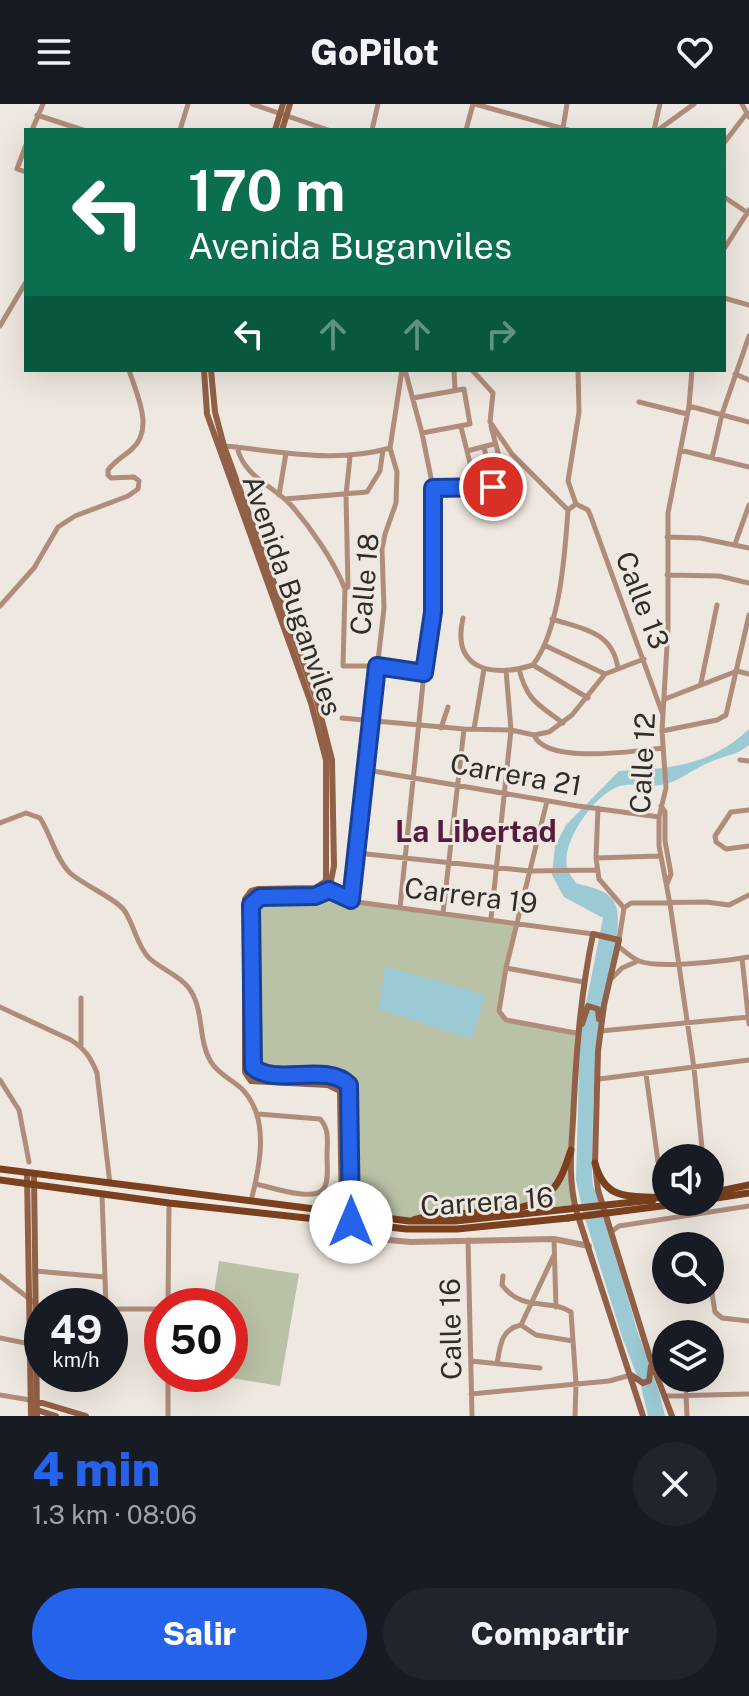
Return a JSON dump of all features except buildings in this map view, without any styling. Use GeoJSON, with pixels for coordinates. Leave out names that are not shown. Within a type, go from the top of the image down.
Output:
{"type":"FeatureCollection","features":[{"type":"Feature","properties":{"kind":"main road"},"geometry":{"type":"LineString","coordinates":[[282,128],[283,104]]}},
{"type":"Feature","properties":{"kind":"main road"},"geometry":{"type":"LineString","coordinates":[[276,128],[290,104]]}},
{"type":"Feature","properties":{"kind":"main road","name":"Avenida Buganviles"},"geometry":{"type":"LineString","coordinates":[[204,372],[207,414],[311,703],[326,760],[326,887]]}},
{"type":"Feature","properties":{"kind":"main road","name":"Avenida Buganviles"},"geometry":{"type":"LineString","coordinates":[[211,372],[215,412],[224,446],[317,701],[332,760],[334,866],[326,887]]}},
{"type":"Feature","properties":{"kind":"main road"},"geometry":{"type":"LineString","coordinates":[[326,887],[315,896],[260,897],[251,905],[252,1062],[260,1072],[336,1077],[349,1085],[351,1222]]}},
{"type":"Feature","properties":{"kind":"main road"},"geometry":{"type":"LineString","coordinates":[[326,887],[258,889],[251,891],[245,899],[244,1066],[246,1076],[251,1081],[328,1085],[340,1091],[341,1216]]}},
{"type":"Feature","properties":{"kind":"main road"},"geometry":{"type":"LineString","coordinates":[[577,1045],[583,982],[596,935]]}},
{"type":"Feature","properties":{"kind":"main road","name":"Carrera 19"},"geometry":{"type":"LineString","coordinates":[[596,935],[618,942]]}},
{"type":"Feature","properties":{"kind":"main road"},"geometry":{"type":"LineString","coordinates":[[598,1051],[618,942]]}},
{"type":"Feature","properties":{"kind":"main road"},"geometry":{"type":"LineString","coordinates":[[643,1416],[573,1199],[571,1150],[577,1045],[583,1014],[587,1007],[594,1006],[599,1013],[595,1163],[598,1190],[650,1358],[672,1416]]}},
{"type":"Feature","properties":{"kind":"main road"},"geometry":{"type":"LineString","coordinates":[[409,1221],[422,1217],[517,1208],[538,1202],[558,1183],[571,1150]]}},
{"type":"Feature","properties":{"kind":"main road"},"geometry":{"type":"LineString","coordinates":[[595,1163],[602,1183],[616,1194],[652,1198]]}},
{"type":"Feature","properties":{"kind":"main road","name":"Carrera 16"},"geometry":{"type":"LineString","coordinates":[[0,1169],[251,1202],[341,1216],[351,1222],[438,1230],[652,1200]]}},
{"type":"Feature","properties":{"kind":"main road"},"geometry":{"type":"LineString","coordinates":[[31,1175],[33,1288]]}},
{"type":"Feature","properties":{"kind":"main road","name":"Carrera 16"},"geometry":{"type":"LineString","coordinates":[[0,1180],[169,1203],[341,1216],[351,1213],[409,1221],[522,1217],[652,1206]]}},
{"type":"Feature","properties":{"kind":"main road"},"geometry":{"type":"LineString","coordinates":[[30,1184],[34,1288]]}},
{"type":"Feature","properties":{"kind":"main road"},"geometry":{"type":"LineString","coordinates":[[724,1190],[749,1185]]}},
{"type":"Feature","properties":{"kind":"main road"},"geometry":{"type":"LineString","coordinates":[[724,1197],[749,1193]]}},
{"type":"Feature","properties":{"kind":"main road"},"geometry":{"type":"LineString","coordinates":[[631,1375],[638,1381],[649,1381],[650,1358]]}},
{"type":"Feature","properties":{"kind":"main road"},"geometry":{"type":"LineString","coordinates":[[32,1407],[56,1416]]}},
{"type":"Feature","properties":{"kind":"main road"},"geometry":{"type":"LineString","coordinates":[[32,1407],[86,1416]]}},
{"type":"Feature","properties":{"kind":"street"},"geometry":{"type":"LineString","coordinates":[[33,128],[43,104]]}},
{"type":"Feature","properties":{"kind":"street"},"geometry":{"type":"LineString","coordinates":[[181,128],[188,104]]}},
{"type":"Feature","properties":{"kind":"street"},"geometry":{"type":"LineString","coordinates":[[252,104],[322,128]]}},
{"type":"Feature","properties":{"kind":"street"},"geometry":{"type":"LineString","coordinates":[[372,128],[378,104]]}},
{"type":"Feature","properties":{"kind":"street"},"geometry":{"type":"LineString","coordinates":[[467,128],[474,104],[562,128]]}},
{"type":"Feature","properties":{"kind":"street"},"geometry":{"type":"LineString","coordinates":[[566,128],[567,104]]}},
{"type":"Feature","properties":{"kind":"street"},"geometry":{"type":"LineString","coordinates":[[656,128],[660,104]]}},
{"type":"Feature","properties":{"kind":"street"},"geometry":{"type":"LineString","coordinates":[[659,128],[694,104]]}},
{"type":"Feature","properties":{"kind":"street"},"geometry":{"type":"LineString","coordinates":[[726,141],[748,115],[742,104]]}},
{"type":"Feature","properties":{"kind":"street"},"geometry":{"type":"LineString","coordinates":[[37,115],[77,128]]}},
{"type":"Feature","properties":{"kind":"street"},"geometry":{"type":"LineString","coordinates":[[24,150],[17,169],[24,171]]}},
{"type":"Feature","properties":{"kind":"street"},"geometry":{"type":"LineString","coordinates":[[726,198],[748,212],[726,246]]}},
{"type":"Feature","properties":{"kind":"street"},"geometry":{"type":"LineString","coordinates":[[0,326],[24,285]]}},
{"type":"Feature","properties":{"kind":"street"},"geometry":{"type":"LineString","coordinates":[[726,299],[749,305]]}},
{"type":"Feature","properties":{"kind":"street"},"geometry":{"type":"LineString","coordinates":[[712,458],[722,414],[749,336]]}},
{"type":"Feature","properties":{"kind":"street"},"geometry":{"type":"LineString","coordinates":[[0,606],[34,568],[58,527],[75,516],[128,496],[138,489],[139,481],[134,477],[111,478],[108,470],[134,448],[142,434],[142,412],[130,372]]}},
{"type":"Feature","properties":{"kind":"street","name":"Calle 18"},"geometry":{"type":"LineString","coordinates":[[351,900],[384,608],[382,549],[397,491],[397,472],[386,449],[404,372]]}},
{"type":"Feature","properties":{"kind":"street"},"geometry":{"type":"LineString","coordinates":[[400,908],[433,612],[433,488],[405,372]]}},
{"type":"Feature","properties":{"kind":"street"},"geometry":{"type":"LineString","coordinates":[[454,372],[455,390]]}},
{"type":"Feature","properties":{"kind":"street"},"geometry":{"type":"LineString","coordinates":[[474,372],[493,393],[490,422],[507,487]]}},
{"type":"Feature","properties":{"kind":"street"},"geometry":{"type":"LineString","coordinates":[[463,618],[460,637],[462,650],[470,662],[484,669],[519,669],[533,665],[544,645],[560,589],[568,510],[576,504],[568,481],[579,412],[578,372]]}},
{"type":"Feature","properties":{"kind":"street","name":"Calle 12"},"geometry":{"type":"LineString","coordinates":[[692,372],[688,410],[672,482],[667,537],[662,731],[666,788],[659,817],[660,856],[679,964],[702,1144]]}},
{"type":"Feature","properties":{"kind":"street"},"geometry":{"type":"LineString","coordinates":[[735,374],[749,380]]}},
{"type":"Feature","properties":{"kind":"street"},"geometry":{"type":"LineString","coordinates":[[413,398],[464,389],[470,424],[422,433]]}},
{"type":"Feature","properties":{"kind":"street"},"geometry":{"type":"LineString","coordinates":[[639,402],[722,414],[749,422]]}},
{"type":"Feature","properties":{"kind":"street"},"geometry":{"type":"LineString","coordinates":[[490,422],[512,454],[568,510]]}},
{"type":"Feature","properties":{"kind":"street"},"geometry":{"type":"LineString","coordinates":[[461,427],[476,487]]}},
{"type":"Feature","properties":{"kind":"street"},"geometry":{"type":"LineString","coordinates":[[467,451],[494,444]]}},
{"type":"Feature","properties":{"kind":"street"},"geometry":{"type":"LineString","coordinates":[[224,446],[350,457],[386,449],[380,471],[367,492],[282,497]]}},
{"type":"Feature","properties":{"kind":"street"},"geometry":{"type":"LineString","coordinates":[[237,447],[246,468],[282,497],[315,539],[345,589],[343,666],[377,666],[424,673]]}},
{"type":"Feature","properties":{"kind":"street"},"geometry":{"type":"LineString","coordinates":[[433,488],[493,487],[484,447]]}},
{"type":"Feature","properties":{"kind":"street"},"geometry":{"type":"LineString","coordinates":[[680,450],[749,467]]}},
{"type":"Feature","properties":{"kind":"street"},"geometry":{"type":"LineString","coordinates":[[282,497],[286,453]]}},
{"type":"Feature","properties":{"kind":"street"},"geometry":{"type":"LineString","coordinates":[[345,589],[348,587],[350,568],[346,495],[350,457]]}},
{"type":"Feature","properties":{"kind":"street","name":"Calle 13"},"geometry":{"type":"LineString","coordinates":[[576,504],[588,510],[591,517],[663,716]]}},
{"type":"Feature","properties":{"kind":"street"},"geometry":{"type":"LineString","coordinates":[[735,544],[749,505]]}},
{"type":"Feature","properties":{"kind":"street"},"geometry":{"type":"LineString","coordinates":[[667,537],[700,538],[749,548]]}},
{"type":"Feature","properties":{"kind":"street"},"geometry":{"type":"LineString","coordinates":[[667,575],[719,576],[749,583]]}},
{"type":"Feature","properties":{"kind":"street"},"geometry":{"type":"LineString","coordinates":[[700,684],[717,605]]}},
{"type":"Feature","properties":{"kind":"street"},"geometry":{"type":"LineString","coordinates":[[662,731],[723,718],[730,706],[749,615]]}},
{"type":"Feature","properties":{"kind":"street"},"geometry":{"type":"LineString","coordinates":[[552,619],[602,636],[616,653],[618,668]]}},
{"type":"Feature","properties":{"kind":"street"},"geometry":{"type":"LineString","coordinates":[[544,645],[598,668],[605,674]]}},
{"type":"Feature","properties":{"kind":"street"},"geometry":{"type":"LineString","coordinates":[[342,718],[441,728],[511,730],[534,735],[549,732],[563,723],[588,698],[605,674],[644,659]]}},
{"type":"Feature","properties":{"kind":"street"},"geometry":{"type":"LineString","coordinates":[[533,665],[588,698]]}},
{"type":"Feature","properties":{"kind":"street"},"geometry":{"type":"LineString","coordinates":[[474,729],[484,669]]}},
{"type":"Feature","properties":{"kind":"street"},"geometry":{"type":"LineString","coordinates":[[519,669],[530,698],[563,723]]}},
{"type":"Feature","properties":{"kind":"street"},"geometry":{"type":"LineString","coordinates":[[491,919],[511,730],[506,670]]}},
{"type":"Feature","properties":{"kind":"street"},"geometry":{"type":"LineString","coordinates":[[665,699],[737,671],[749,674]]}},
{"type":"Feature","properties":{"kind":"street"},"geometry":{"type":"LineString","coordinates":[[441,728],[448,707]]}},
{"type":"Feature","properties":{"kind":"street"},"geometry":{"type":"LineString","coordinates":[[443,913],[464,729]]}},
{"type":"Feature","properties":{"kind":"street"},"geometry":{"type":"LineString","coordinates":[[534,735],[545,748],[568,753],[663,748]]}},
{"type":"Feature","properties":{"kind":"street"},"geometry":{"type":"LineString","coordinates":[[740,760],[749,761]]}},
{"type":"Feature","properties":{"kind":"street","name":"Carrera 21"},"geometry":{"type":"LineString","coordinates":[[367,770],[659,817]]}},
{"type":"Feature","properties":{"kind":"street"},"geometry":{"type":"LineString","coordinates":[[547,801],[499,1006],[503,1018],[576,1033]]}},
{"type":"Feature","properties":{"kind":"street"},"geometry":{"type":"LineString","coordinates":[[661,806],[665,812],[665,841],[671,874],[666,885]]}},
{"type":"Feature","properties":{"kind":"street"},"geometry":{"type":"LineString","coordinates":[[596,808],[597,870],[602,885],[624,908]]}},
{"type":"Feature","properties":{"kind":"street"},"geometry":{"type":"LineString","coordinates":[[749,810],[731,812],[715,836],[720,847],[726,849],[749,846]]}},
{"type":"Feature","properties":{"kind":"street"},"geometry":{"type":"LineString","coordinates":[[0,823],[26,813],[40,818],[68,870],[94,891],[122,907],[146,955],[186,984],[195,998],[202,1041],[211,1063],[223,1077],[245,1093],[258,1114],[260,1138],[256,1184],[251,1202]]}},
{"type":"Feature","properties":{"kind":"street"},"geometry":{"type":"LineString","coordinates":[[357,853],[530,871],[597,870]]}},
{"type":"Feature","properties":{"kind":"street"},"geometry":{"type":"LineString","coordinates":[[596,858],[660,856]]}},
{"type":"Feature","properties":{"kind":"street","name":"Carrera 19"},"geometry":{"type":"LineString","coordinates":[[326,887],[351,900],[596,935]]}},
{"type":"Feature","properties":{"kind":"street"},"geometry":{"type":"LineString","coordinates":[[618,942],[624,908],[631,903],[706,902],[729,905],[748,896]]}},
{"type":"Feature","properties":{"kind":"street","name":"Carrera 19"},"geometry":{"type":"LineString","coordinates":[[618,942],[639,961]]}},
{"type":"Feature","properties":{"kind":"street"},"geometry":{"type":"LineString","coordinates":[[610,981],[622,968],[639,961],[679,964],[745,958],[749,1024]]}},
{"type":"Feature","properties":{"kind":"street"},"geometry":{"type":"LineString","coordinates":[[506,968],[583,982]]}},
{"type":"Feature","properties":{"kind":"street"},"geometry":{"type":"LineString","coordinates":[[81,998],[81,1046]]}},
{"type":"Feature","properties":{"kind":"street"},"geometry":{"type":"LineString","coordinates":[[0,1007],[81,1046],[91,1059],[97,1073],[110,1184]]}},
{"type":"Feature","properties":{"kind":"street"},"geometry":{"type":"LineString","coordinates":[[600,1031],[748,1017]]}},
{"type":"Feature","properties":{"kind":"street"},"geometry":{"type":"LineString","coordinates":[[599,1079],[749,1060]]}},
{"type":"Feature","properties":{"kind":"street"},"geometry":{"type":"LineString","coordinates":[[646,1074],[654,1144]]}},
{"type":"Feature","properties":{"kind":"street"},"geometry":{"type":"LineString","coordinates":[[0,1080],[19,1110],[29,1162]]}},
{"type":"Feature","properties":{"kind":"street"},"geometry":{"type":"LineString","coordinates":[[256,1184],[308,1196],[318,1194],[325,1188],[327,1178],[328,1135],[326,1125],[320,1119],[258,1114]]}},
{"type":"Feature","properties":{"kind":"street"},"geometry":{"type":"LineString","coordinates":[[102,1195],[105,1288]]}},
{"type":"Feature","properties":{"kind":"street"},"geometry":{"type":"LineString","coordinates":[[168,1288],[169,1203]]}},
{"type":"Feature","properties":{"kind":"street"},"geometry":{"type":"LineString","coordinates":[[611,1233],[619,1226],[749,1206]]}},
{"type":"Feature","properties":{"kind":"street"},"geometry":{"type":"LineString","coordinates":[[341,1216],[345,1230],[356,1237],[411,1242],[554,1239],[589,1246]]}},
{"type":"Feature","properties":{"kind":"street"},"geometry":{"type":"LineString","coordinates":[[554,1239],[556,1307]]}},
{"type":"Feature","properties":{"kind":"street","name":"Calle 16"},"geometry":{"type":"LineString","coordinates":[[468,1240],[472,1416]]}},
{"type":"Feature","properties":{"kind":"street"},"geometry":{"type":"LineString","coordinates":[[521,1325],[554,1255]]}},
{"type":"Feature","properties":{"kind":"street"},"geometry":{"type":"LineString","coordinates":[[35,1271],[104,1277]]}},
{"type":"Feature","properties":{"kind":"street"},"geometry":{"type":"LineString","coordinates":[[0,1276],[24,1295]]}},
{"type":"Feature","properties":{"kind":"street"},"geometry":{"type":"LineString","coordinates":[[503,1276],[502,1285],[510,1294],[532,1305],[571,1312],[575,1416]]}},
{"type":"Feature","properties":{"kind":"street"},"geometry":{"type":"LineString","coordinates":[[714,1304],[715,1312],[722,1318],[749,1321]]}},
{"type":"Feature","properties":{"kind":"street"},"geometry":{"type":"LineString","coordinates":[[497,1364],[502,1338],[514,1326],[521,1325],[536,1335],[573,1341]]}},
{"type":"Feature","properties":{"kind":"street"},"geometry":{"type":"LineString","coordinates":[[0,1338],[24,1343]]}},
{"type":"Feature","properties":{"kind":"street"},"geometry":{"type":"LineString","coordinates":[[471,1361],[540,1368]]}},
{"type":"Feature","properties":{"kind":"street"},"geometry":{"type":"LineString","coordinates":[[471,1394],[609,1381],[631,1375]]}},
{"type":"Feature","properties":{"kind":"street"},"geometry":{"type":"LineString","coordinates":[[168,1392],[168,1416]]}},
{"type":"Feature","properties":{"kind":"street"},"geometry":{"type":"LineString","coordinates":[[686,1394],[687,1416]]}},
{"type":"Feature","properties":{"kind":"street"},"geometry":{"type":"LineString","coordinates":[[665,1396],[749,1394]]}},
{"type":"Feature","properties":{"kind":"street"},"geometry":{"type":"LineString","coordinates":[[0,1395],[32,1407]]}},
{"type":"Feature","properties":{"kind":"green space"},"geometry":{"type":"Polygon","coordinates":[[[329,890],[357,902],[518,922],[499,1006],[502,1017],[575,1034],[571,1180],[575,1205],[538,1208],[538,1203],[409,1221],[351,1213],[351,1091],[346,1080],[264,1073],[253,1067],[253,901],[260,897],[303,897],[329,890]]]}},
{"type":"Feature","properties":{"kind":"green space"},"geometry":{"type":"Polygon","coordinates":[[[219,1261],[299,1274],[280,1386],[248,1381],[248,1288],[215,1288],[219,1261]]]}},
{"type":"Feature","properties":{"kind":"water"},"geometry":{"type":"Polygon","coordinates":[[[749,729],[749,745],[745,748],[674,781],[621,786],[608,792],[581,821],[566,857],[568,869],[576,883],[609,896],[616,906],[618,918],[595,1075],[592,1173],[593,1186],[603,1209],[652,1372],[652,1392],[659,1392],[665,1416],[648,1416],[641,1386],[622,1337],[583,1212],[576,1180],[580,1034],[603,918],[564,897],[552,875],[555,846],[566,825],[619,771],[688,763],[719,751],[749,729]]]}},
{"type":"Feature","properties":{"kind":"water"},"geometry":{"type":"Polygon","coordinates":[[[385,966],[485,995],[472,1039],[379,1009],[385,966]]]}},
{"type":"Feature","properties":{"kind":"district","name":"La Libertad"},"geometry":{"type":"Point","coordinates":[476,831]}},
{"type":"Feature","properties":{"kind":"route"},"geometry":{"type":"LineString","coordinates":[[351,1222],[351,1091],[346,1080],[264,1073],[253,1067],[250,910],[253,901],[266,896],[315,896],[329,890],[351,900],[377,666],[424,673],[433,612],[433,488],[493,487]]}}]}
